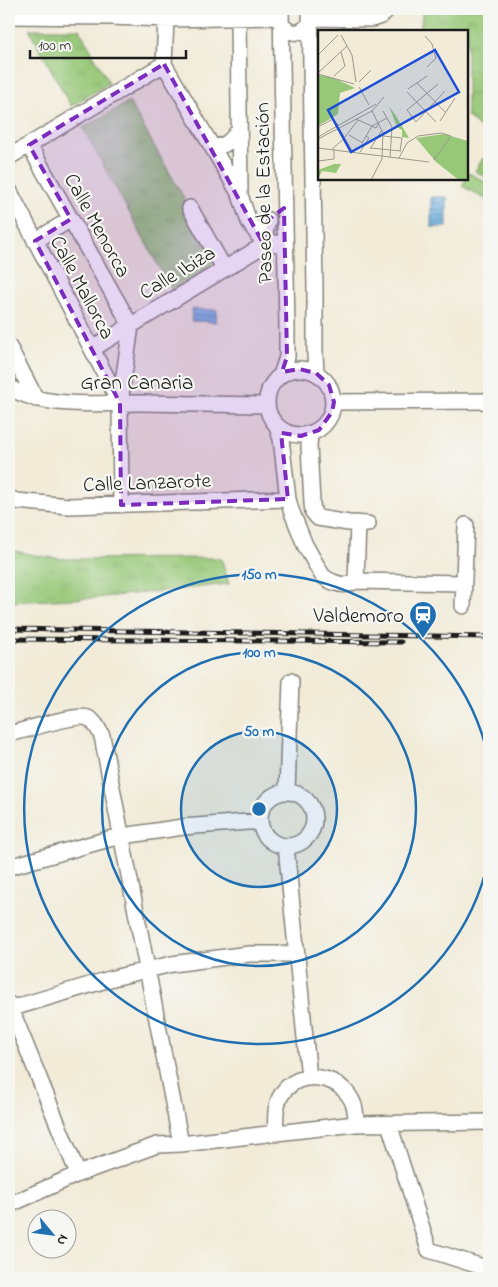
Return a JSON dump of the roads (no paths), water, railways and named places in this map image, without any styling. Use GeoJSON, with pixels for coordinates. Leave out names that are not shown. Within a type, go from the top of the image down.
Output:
{"type":"FeatureCollection","features":[{"type":"Feature","properties":{"kind":"street"},"geometry":{"type":"LineString","coordinates":[[309,14],[372,19],[381,16],[388,9]]}},
{"type":"Feature","properties":{"kind":"street"},"geometry":{"type":"LineString","coordinates":[[9,16],[110,13],[157,16],[213,14],[238,18],[281,14],[291,32],[296,32],[301,31],[309,14]]}},
{"type":"Feature","properties":{"kind":"street","name":"Paseo de la Estación"},"geometry":{"type":"LineString","coordinates":[[281,14],[287,357],[281,375]]}},
{"type":"Feature","properties":{"kind":"street"},"geometry":{"type":"LineString","coordinates":[[309,14],[315,287],[314,354],[316,373]]}},
{"type":"Feature","properties":{"kind":"street"},"geometry":{"type":"LineString","coordinates":[[157,16],[164,64],[243,202],[249,222],[258,235],[285,246]]}},
{"type":"Feature","properties":{"kind":"street"},"geometry":{"type":"LineString","coordinates":[[238,18],[239,129],[243,202],[257,217],[268,220]]}},
{"type":"Feature","properties":{"kind":"street"},"geometry":{"type":"LineString","coordinates":[[9,157],[164,64]]}},
{"type":"Feature","properties":{"kind":"street"},"geometry":{"type":"LineString","coordinates":[[212,147],[227,144],[239,129]]}},
{"type":"Feature","properties":{"kind":"street","name":"Calle Menorca"},"geometry":{"type":"LineString","coordinates":[[29,145],[131,326]]}},
{"type":"Feature","properties":{"kind":"street","name":"Calle Mallorca"},"geometry":{"type":"LineString","coordinates":[[9,190],[120,403]]}},
{"type":"Feature","properties":{"kind":"street"},"geometry":{"type":"LineString","coordinates":[[190,208],[224,268]]}},
{"type":"Feature","properties":{"kind":"street"},"geometry":{"type":"LineString","coordinates":[[264,239],[268,220],[284,208]]}},
{"type":"Feature","properties":{"kind":"street"},"geometry":{"type":"LineString","coordinates":[[35,241],[71,219]]}},
{"type":"Feature","properties":{"kind":"street","name":"Calle Ibiza"},"geometry":{"type":"LineString","coordinates":[[92,349],[259,248],[264,239]]}},
{"type":"Feature","properties":{"kind":"street"},"geometry":{"type":"LineString","coordinates":[[121,505],[120,403],[131,326]]}},
{"type":"Feature","properties":{"kind":"street"},"geometry":{"type":"LineString","coordinates":[[9,347],[36,399]]}},
{"type":"Feature","properties":{"kind":"street"},"geometry":{"type":"LineString","coordinates":[[290,370],[308,370],[316,373],[324,378],[329,385],[334,402],[332,412],[327,422],[319,430],[301,436],[292,435],[277,426],[272,420],[268,412],[268,393],[273,383],[290,370]]}},
{"type":"Feature","properties":{"kind":"street","name":"Gran Canaria"},"geometry":{"type":"LineString","coordinates":[[9,387],[36,399],[74,403],[267,404]]}},
{"type":"Feature","properties":{"kind":"street"},"geometry":{"type":"LineString","coordinates":[[334,402],[489,401]]}},
{"type":"Feature","properties":{"kind":"street"},"geometry":{"type":"LineString","coordinates":[[277,426],[281,440],[291,510],[305,545],[326,579],[346,585],[356,581],[463,583]]}},
{"type":"Feature","properties":{"kind":"street"},"geometry":{"type":"LineString","coordinates":[[310,434],[313,512],[318,518],[363,524],[356,581]]}},
{"type":"Feature","properties":{"kind":"street","name":"Calle Lanzarote"},"geometry":{"type":"LineString","coordinates":[[9,498],[34,504],[69,506],[288,499]]}},
{"type":"Feature","properties":{"kind":"street"},"geometry":{"type":"LineString","coordinates":[[463,606],[466,525]]}},
{"type":"Feature","properties":{"kind":"street"},"geometry":{"type":"LineString","coordinates":[[287,791],[291,681]]}},
{"type":"Feature","properties":{"kind":"street"},"geometry":{"type":"LineString","coordinates":[[9,734],[75,717],[87,717],[96,723],[102,736],[180,1144]]}},
{"type":"Feature","properties":{"kind":"street"},"geometry":{"type":"LineString","coordinates":[[287,791],[301,795],[308,801],[313,809],[315,818],[314,827],[303,841],[295,845],[286,846],[277,845],[269,840],[264,833],[260,816],[262,807],[267,800],[274,794],[287,791]]}},
{"type":"Feature","properties":{"kind":"street"},"geometry":{"type":"LineString","coordinates":[[9,867],[121,836],[183,827],[260,821]]}},
{"type":"Feature","properties":{"kind":"street"},"geometry":{"type":"LineString","coordinates":[[286,846],[309,1078]]}},
{"type":"Feature","properties":{"kind":"street"},"geometry":{"type":"LineString","coordinates":[[78,1174],[9,1007],[113,978],[172,964],[249,954],[297,954]]}},
{"type":"Feature","properties":{"kind":"street"},"geometry":{"type":"LineString","coordinates":[[276,1134],[275,1114],[278,1101],[286,1090],[296,1082],[309,1078],[323,1078],[336,1083],[346,1092],[353,1104],[356,1118],[355,1124]]}},
{"type":"Feature","properties":{"kind":"street"},"geometry":{"type":"LineString","coordinates":[[9,1205],[78,1174],[157,1145],[276,1134],[355,1124],[489,1122]]}},
{"type":"Feature","properties":{"kind":"street"},"geometry":{"type":"LineString","coordinates":[[389,1124],[430,1250],[489,1269]]}},
{"type":"Feature","properties":{"kind":"water"},"geometry":{"type":"Polygon","coordinates":[[[431,197],[447,197],[447,227],[431,227],[431,197]]]}},
{"type":"Feature","properties":{"kind":"water"},"geometry":{"type":"Polygon","coordinates":[[[192,309],[217,310],[216,322],[191,321],[192,309]]]}},
{"type":"Feature","properties":{"kind":"railway"},"geometry":{"type":"LineString","coordinates":[[9,629],[489,637]]}},
{"type":"Feature","properties":{"kind":"railway"},"geometry":{"type":"LineString","coordinates":[[9,639],[401,642]]}},
{"type":"Feature","properties":{"kind":"place","name":"Valdemoro"},"geometry":{"type":"Point","coordinates":[423,639]}}]}
